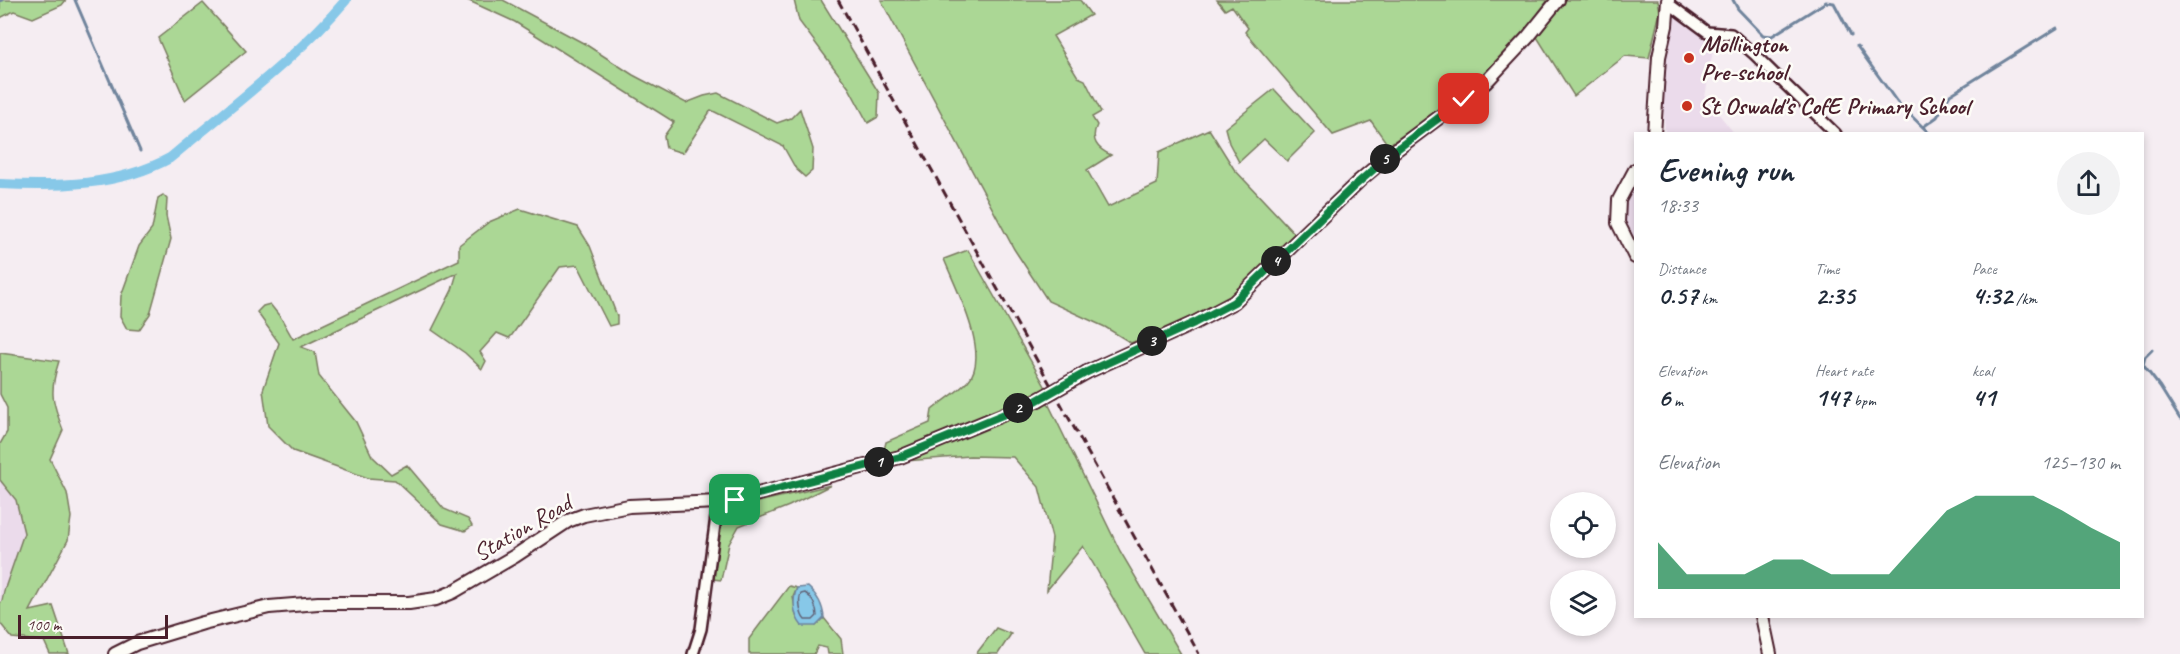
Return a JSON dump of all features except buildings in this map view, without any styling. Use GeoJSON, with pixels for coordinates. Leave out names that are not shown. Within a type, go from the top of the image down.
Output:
{"type":"FeatureCollection","features":[{"type":"Feature","properties":{"kind":"street","name":"Station Road"},"geometry":{"type":"LineString","coordinates":[[115,654],[137,643],[203,623],[269,607],[318,603],[410,603],[436,599],[453,592],[515,556],[568,521],[584,515],[629,506],[718,502],[900,457],[1038,400],[1087,372],[1234,302],[1359,181],[1397,149],[1486,82],[1528,37],[1558,0]]}},
{"type":"Feature","properties":{"kind":"street"},"geometry":{"type":"LineString","coordinates":[[1654,132],[1659,57],[1666,26],[1668,2]]}},
{"type":"Feature","properties":{"kind":"street"},"geometry":{"type":"LineString","coordinates":[[1668,2],[1707,32],[1731,34],[1834,132]]}},
{"type":"Feature","properties":{"kind":"street"},"geometry":{"type":"LineString","coordinates":[[1634,172],[1619,201],[1618,223],[1634,255]]}},
{"type":"Feature","properties":{"kind":"street"},"geometry":{"type":"LineString","coordinates":[[693,654],[701,629],[718,502]]}},
{"type":"Feature","properties":{"kind":"street"},"geometry":{"type":"LineString","coordinates":[[1762,618],[1770,654]]}},
{"type":"Feature","properties":{"kind":"shaded area"},"geometry":{"type":"Polygon","coordinates":[[[1678,17],[1706,39],[1713,50],[1705,97],[1733,132],[1665,132],[1662,85],[1673,19],[1678,17]]]}},
{"type":"Feature","properties":{"kind":"shaded area"},"geometry":{"type":"Polygon","coordinates":[[[1634,185],[1634,237],[1627,229],[1623,219],[1627,196],[1634,185]]]}},
{"type":"Feature","properties":{"kind":"shaded area"},"geometry":{"type":"Polygon","coordinates":[[[0,480],[16,500],[24,533],[0,603],[0,480]]]}},
{"type":"Feature","properties":{"kind":"green space"},"geometry":{"type":"Polygon","coordinates":[[[0,0],[66,0],[62,5],[33,18],[14,11],[0,18],[0,0]]]}},
{"type":"Feature","properties":{"kind":"green space"},"geometry":{"type":"Polygon","coordinates":[[[467,0],[503,0],[585,44],[633,75],[686,103],[718,93],[777,123],[791,118],[800,109],[813,149],[812,171],[805,177],[796,169],[783,146],[711,110],[683,153],[666,148],[664,136],[674,122],[515,22],[467,0]]]}},
{"type":"Feature","properties":{"kind":"green space"},"geometry":{"type":"Polygon","coordinates":[[[794,0],[821,0],[879,93],[878,117],[868,123],[849,88],[799,21],[794,0]]]}},
{"type":"Feature","properties":{"kind":"green space"},"geometry":{"type":"Polygon","coordinates":[[[881,0],[1080,0],[1091,15],[1053,36],[1078,77],[1085,80],[1101,112],[1092,117],[1097,125],[1095,140],[1102,150],[1111,155],[1087,170],[1108,207],[1157,184],[1159,152],[1209,129],[1234,169],[1297,236],[1234,295],[1131,343],[1105,327],[1048,301],[1014,249],[881,0]]]}},
{"type":"Feature","properties":{"kind":"green space"},"geometry":{"type":"Polygon","coordinates":[[[1217,0],[1548,0],[1511,50],[1478,80],[1454,101],[1388,145],[1371,121],[1333,135],[1245,32],[1248,28],[1232,6],[1225,10],[1217,0]]]}},
{"type":"Feature","properties":{"kind":"green space"},"geometry":{"type":"Polygon","coordinates":[[[1566,0],[1658,0],[1660,12],[1649,58],[1625,56],[1574,96],[1537,37],[1566,0]]]}},
{"type":"Feature","properties":{"kind":"green space"},"geometry":{"type":"Polygon","coordinates":[[[203,3],[246,51],[185,100],[158,38],[203,3]]]}},
{"type":"Feature","properties":{"kind":"green space"},"geometry":{"type":"Polygon","coordinates":[[[1274,89],[1315,133],[1287,161],[1264,139],[1239,162],[1229,143],[1225,128],[1274,89]]]}},
{"type":"Feature","properties":{"kind":"green space"},"geometry":{"type":"Polygon","coordinates":[[[163,195],[167,199],[166,216],[171,239],[150,314],[139,330],[127,329],[120,316],[121,296],[139,246],[152,229],[158,198],[163,195]]]}},
{"type":"Feature","properties":{"kind":"green space"},"geometry":{"type":"Polygon","coordinates":[[[520,209],[578,227],[590,246],[617,316],[617,324],[609,326],[578,265],[560,267],[512,335],[509,338],[497,333],[480,352],[486,361],[482,369],[465,353],[432,330],[452,290],[457,273],[301,347],[315,352],[319,376],[356,422],[372,456],[391,474],[407,465],[444,509],[468,519],[472,526],[465,531],[442,524],[395,480],[368,478],[293,451],[268,426],[263,390],[279,343],[257,312],[263,306],[270,304],[293,339],[459,260],[459,245],[489,222],[520,209]]]}},
{"type":"Feature","properties":{"kind":"green space"},"geometry":{"type":"Polygon","coordinates":[[[968,250],[1046,388],[926,442],[887,454],[884,450],[886,442],[930,423],[932,410],[964,385],[974,369],[976,355],[974,338],[963,303],[944,259],[968,250]]]}},
{"type":"Feature","properties":{"kind":"green space"},"geometry":{"type":"Polygon","coordinates":[[[0,353],[59,361],[53,396],[63,430],[50,459],[67,493],[71,517],[68,540],[30,611],[53,606],[69,654],[50,654],[44,641],[12,638],[0,623],[0,603],[24,533],[16,500],[0,480],[0,444],[7,432],[7,408],[0,394],[0,353]]]}},
{"type":"Feature","properties":{"kind":"green space"},"geometry":{"type":"Polygon","coordinates":[[[1047,401],[1120,551],[1181,654],[1145,654],[1083,546],[1047,590],[1052,538],[1039,487],[1013,457],[970,456],[906,461],[907,458],[972,434],[1047,401]]]}},
{"type":"Feature","properties":{"kind":"green space"},"geometry":{"type":"Polygon","coordinates":[[[831,485],[789,506],[739,526],[729,544],[721,580],[713,579],[724,510],[831,485]]]}},
{"type":"Feature","properties":{"kind":"green space"},"geometry":{"type":"Polygon","coordinates":[[[789,586],[797,588],[793,597],[797,619],[816,626],[824,618],[841,639],[843,654],[828,654],[827,648],[818,646],[814,654],[749,654],[749,639],[789,586]]]}},
{"type":"Feature","properties":{"kind":"green space"},"geometry":{"type":"Polygon","coordinates":[[[996,628],[1011,634],[998,654],[976,654],[996,628]]]}},
{"type":"Feature","properties":{"kind":"water"},"geometry":{"type":"Polygon","coordinates":[[[808,587],[819,601],[823,613],[824,618],[816,626],[802,626],[795,612],[794,597],[797,588],[808,587]]]}},
{"type":"Feature","properties":{"kind":"waterway"},"geometry":{"type":"LineString","coordinates":[[75,0],[140,151]]}},
{"type":"Feature","properties":{"kind":"waterway"},"geometry":{"type":"LineString","coordinates":[[0,184],[87,183],[130,174],[170,158],[284,63],[327,22],[346,0]]}},
{"type":"Feature","properties":{"kind":"waterway"},"geometry":{"type":"LineString","coordinates":[[1733,0],[1738,9],[1763,35],[1772,36],[1826,2],[1834,3],[1851,35]]}},
{"type":"Feature","properties":{"kind":"waterway"},"geometry":{"type":"LineString","coordinates":[[1923,127],[1937,117],[1950,95],[2057,28]]}},
{"type":"Feature","properties":{"kind":"waterway"},"geometry":{"type":"LineString","coordinates":[[1857,46],[1897,102],[1928,132]]}},
{"type":"Feature","properties":{"kind":"waterway"},"geometry":{"type":"LineString","coordinates":[[2144,361],[2152,350]]}},
{"type":"Feature","properties":{"kind":"waterway"},"geometry":{"type":"LineString","coordinates":[[2144,366],[2180,419]]}},
{"type":"Feature","properties":{"kind":"railway"},"geometry":{"type":"LineString","coordinates":[[838,0],[1199,654]]}},
{"type":"Feature","properties":{"kind":"place","name":"Mollington Pre-school"},"geometry":{"type":"Point","coordinates":[1689,58]}},
{"type":"Feature","properties":{"kind":"place","name":"St Oswald's CofE Primary School"},"geometry":{"type":"Point","coordinates":[1687,106]}},
{"type":"Feature","properties":{"kind":"route"},"geometry":{"type":"LineString","coordinates":[[735,500],[900,457],[1034,402],[1087,372],[1234,302],[1352,188],[1397,149],[1464,99]]}}]}
